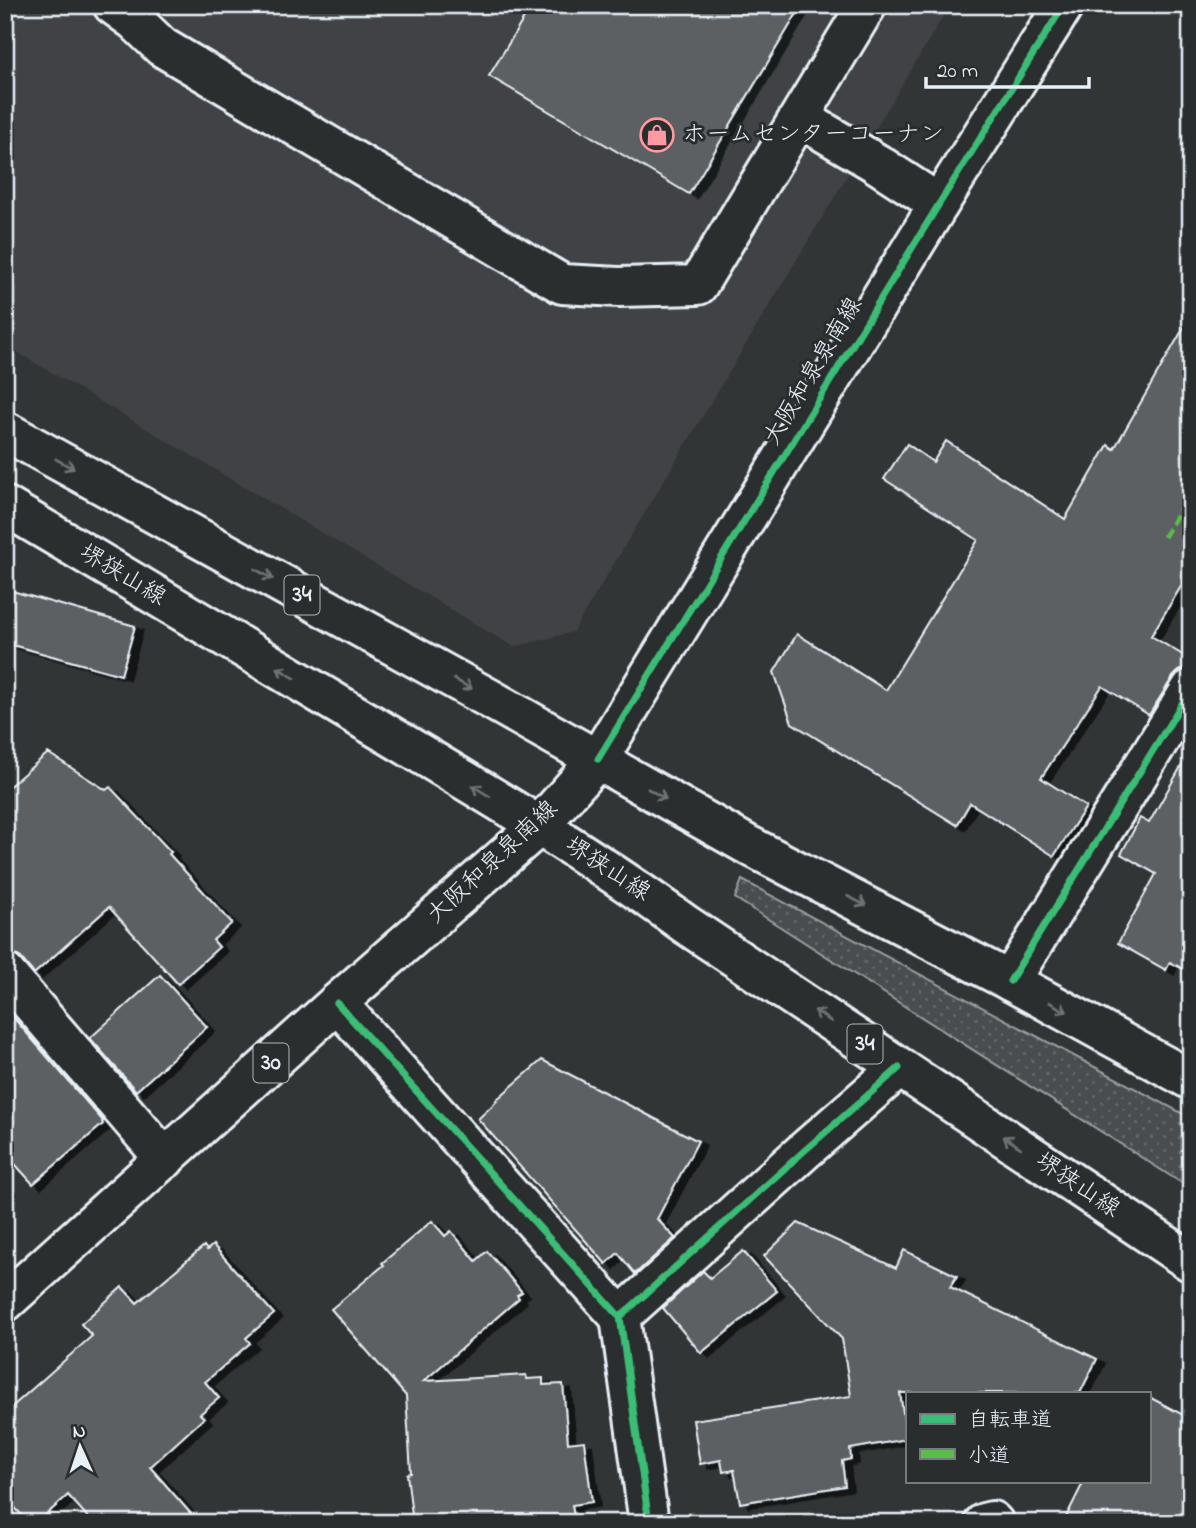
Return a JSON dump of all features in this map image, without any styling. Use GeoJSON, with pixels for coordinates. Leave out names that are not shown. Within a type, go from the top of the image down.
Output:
{"type":"FeatureCollection","features":[{"type":"Feature","properties":{"kind":"main road"},"geometry":{"type":"LineString","coordinates":[[113,5],[135,21],[162,47],[562,284],[620,287],[698,285],[867,5]]}},
{"type":"Feature","properties":{"kind":"main road","name":"大阪和泉泉南線"},"geometry":{"type":"LineString","coordinates":[[5,1302],[337,1003],[539,827],[598,759],[1064,5]]}},
{"type":"Feature","properties":{"kind":"main road"},"geometry":{"type":"LineString","coordinates":[[800,118],[939,204]]}},
{"type":"Feature","properties":{"kind":"main road","name":"34"},"geometry":{"type":"LineString","coordinates":[[5,431],[598,759],[746,844],[1010,981],[1191,1080]]}},
{"type":"Feature","properties":{"kind":"main road","name":"堺狭山線"},"geometry":{"type":"LineString","coordinates":[[5,506],[444,767],[636,888],[685,924],[1191,1262]]}},
{"type":"Feature","properties":{"kind":"main road"},"geometry":{"type":"LineString","coordinates":[[1010,981],[1191,689]]}},
{"type":"Feature","properties":{"kind":"main road"},"geometry":{"type":"LineString","coordinates":[[5,973],[165,1158]]}},
{"type":"Feature","properties":{"kind":"main road"},"geometry":{"type":"LineString","coordinates":[[337,1003],[620,1317],[649,1523]]}},
{"type":"Feature","properties":{"kind":"main road"},"geometry":{"type":"LineString","coordinates":[[620,1317],[899,1068]]}},
{"type":"Feature","properties":{"kind":"main road"},"geometry":{"type":"LineString","coordinates":[[984,1523],[994,1523]]}},
{"type":"Feature","properties":{"kind":"shaded area"},"geometry":{"type":"Polygon","coordinates":[[[5,5],[950,5],[573,632],[514,647],[5,345],[5,5]]]}},
{"type":"Feature","properties":{"kind":"shaded area"},"geometry":{"type":"Polygon","coordinates":[[[742,880],[1191,1118],[1191,1189],[735,898],[742,880]]]}},
{"type":"Feature","properties":{"kind":"building","name":"ホームセンターコーナン"},"geometry":{"type":"Polygon","coordinates":[[[532,5],[802,5],[689,194],[489,76],[532,5]]]}},
{"type":"Feature","properties":{"kind":"building"},"geometry":{"type":"Polygon","coordinates":[[[1191,315],[1191,570],[1151,636],[1191,660],[1191,667],[1181,669],[1173,677],[1149,715],[1102,686],[1041,778],[1086,807],[1054,856],[970,803],[957,825],[792,723],[774,672],[797,634],[886,690],[978,540],[884,479],[907,444],[933,462],[946,441],[1065,519],[1108,445],[1114,449],[1191,315]]]}},
{"type":"Feature","properties":{"kind":"building"},"geometry":{"type":"Polygon","coordinates":[[[5,589],[135,626],[121,675],[5,643],[5,589]]]}},
{"type":"Feature","properties":{"kind":"building"},"geometry":{"type":"Polygon","coordinates":[[[1191,749],[1191,973],[1170,962],[1166,970],[1118,943],[1156,874],[1121,854],[1140,818],[1149,823],[1191,749]]]}},
{"type":"Feature","properties":{"kind":"building"},"geometry":{"type":"Polygon","coordinates":[[[48,753],[106,790],[110,787],[232,923],[213,940],[219,947],[178,984],[109,907],[34,974],[21,958],[5,952],[5,790],[48,753]]]}},
{"type":"Feature","properties":{"kind":"building"},"geometry":{"type":"Polygon","coordinates":[[[160,975],[207,1027],[136,1091],[90,1038],[160,975]]]}},
{"type":"Feature","properties":{"kind":"building"},"geometry":{"type":"Polygon","coordinates":[[[5,1008],[103,1121],[103,1124],[33,1184],[5,1153],[5,1008]]]}},
{"type":"Feature","properties":{"kind":"building"},"geometry":{"type":"Polygon","coordinates":[[[542,1060],[698,1141],[657,1219],[675,1238],[635,1274],[618,1253],[606,1264],[478,1119],[542,1060]]]}},
{"type":"Feature","properties":{"kind":"building"},"geometry":{"type":"Polygon","coordinates":[[[432,1221],[445,1236],[451,1231],[476,1261],[487,1251],[522,1292],[517,1295],[519,1298],[424,1381],[526,1375],[527,1379],[543,1378],[543,1385],[563,1384],[568,1443],[584,1441],[592,1502],[572,1505],[575,1523],[413,1523],[407,1474],[411,1473],[406,1396],[331,1309],[432,1221]]]}},
{"type":"Feature","properties":{"kind":"building"},"geometry":{"type":"Polygon","coordinates":[[[798,1223],[896,1268],[904,1250],[957,1276],[950,1287],[1097,1359],[1080,1392],[900,1393],[906,1439],[850,1449],[851,1459],[842,1461],[845,1486],[740,1503],[734,1470],[723,1472],[721,1460],[700,1464],[693,1420],[851,1396],[842,1339],[764,1256],[798,1223]]]}},
{"type":"Feature","properties":{"kind":"building"},"geometry":{"type":"Polygon","coordinates":[[[213,1245],[274,1314],[246,1338],[250,1343],[205,1382],[219,1398],[200,1414],[204,1418],[150,1467],[199,1523],[93,1523],[68,1495],[37,1523],[29,1523],[5,1497],[5,1413],[92,1336],[81,1324],[122,1287],[137,1303],[204,1246],[207,1250],[213,1245]]]}},
{"type":"Feature","properties":{"kind":"building"},"geometry":{"type":"Polygon","coordinates":[[[743,1251],[777,1291],[701,1353],[663,1308],[703,1271],[710,1278],[743,1251]]]}},
{"type":"Feature","properties":{"kind":"building"},"geometry":{"type":"Polygon","coordinates":[[[1150,1398],[1191,1419],[1191,1523],[1063,1523],[1084,1482],[1150,1482],[1150,1398]]]}},
{"type":"Feature","properties":{"kind":"marked path"},"geometry":{"type":"LineString","coordinates":[[1164,537],[1191,491]]}},
{"type":"Feature","properties":{"kind":"cycle path"},"geometry":{"type":"LineString","coordinates":[[598,759],[1064,5]]}},
{"type":"Feature","properties":{"kind":"cycle path"},"geometry":{"type":"LineString","coordinates":[[1010,981],[1191,689]]}},
{"type":"Feature","properties":{"kind":"cycle path"},"geometry":{"type":"LineString","coordinates":[[337,1003],[620,1317],[649,1523]]}},
{"type":"Feature","properties":{"kind":"cycle path"},"geometry":{"type":"LineString","coordinates":[[620,1317],[899,1068]]}},
{"type":"Feature","properties":{"kind":"place","name":"ホームセンターコーナン"},"geometry":{"type":"Point","coordinates":[657,135]}}]}
